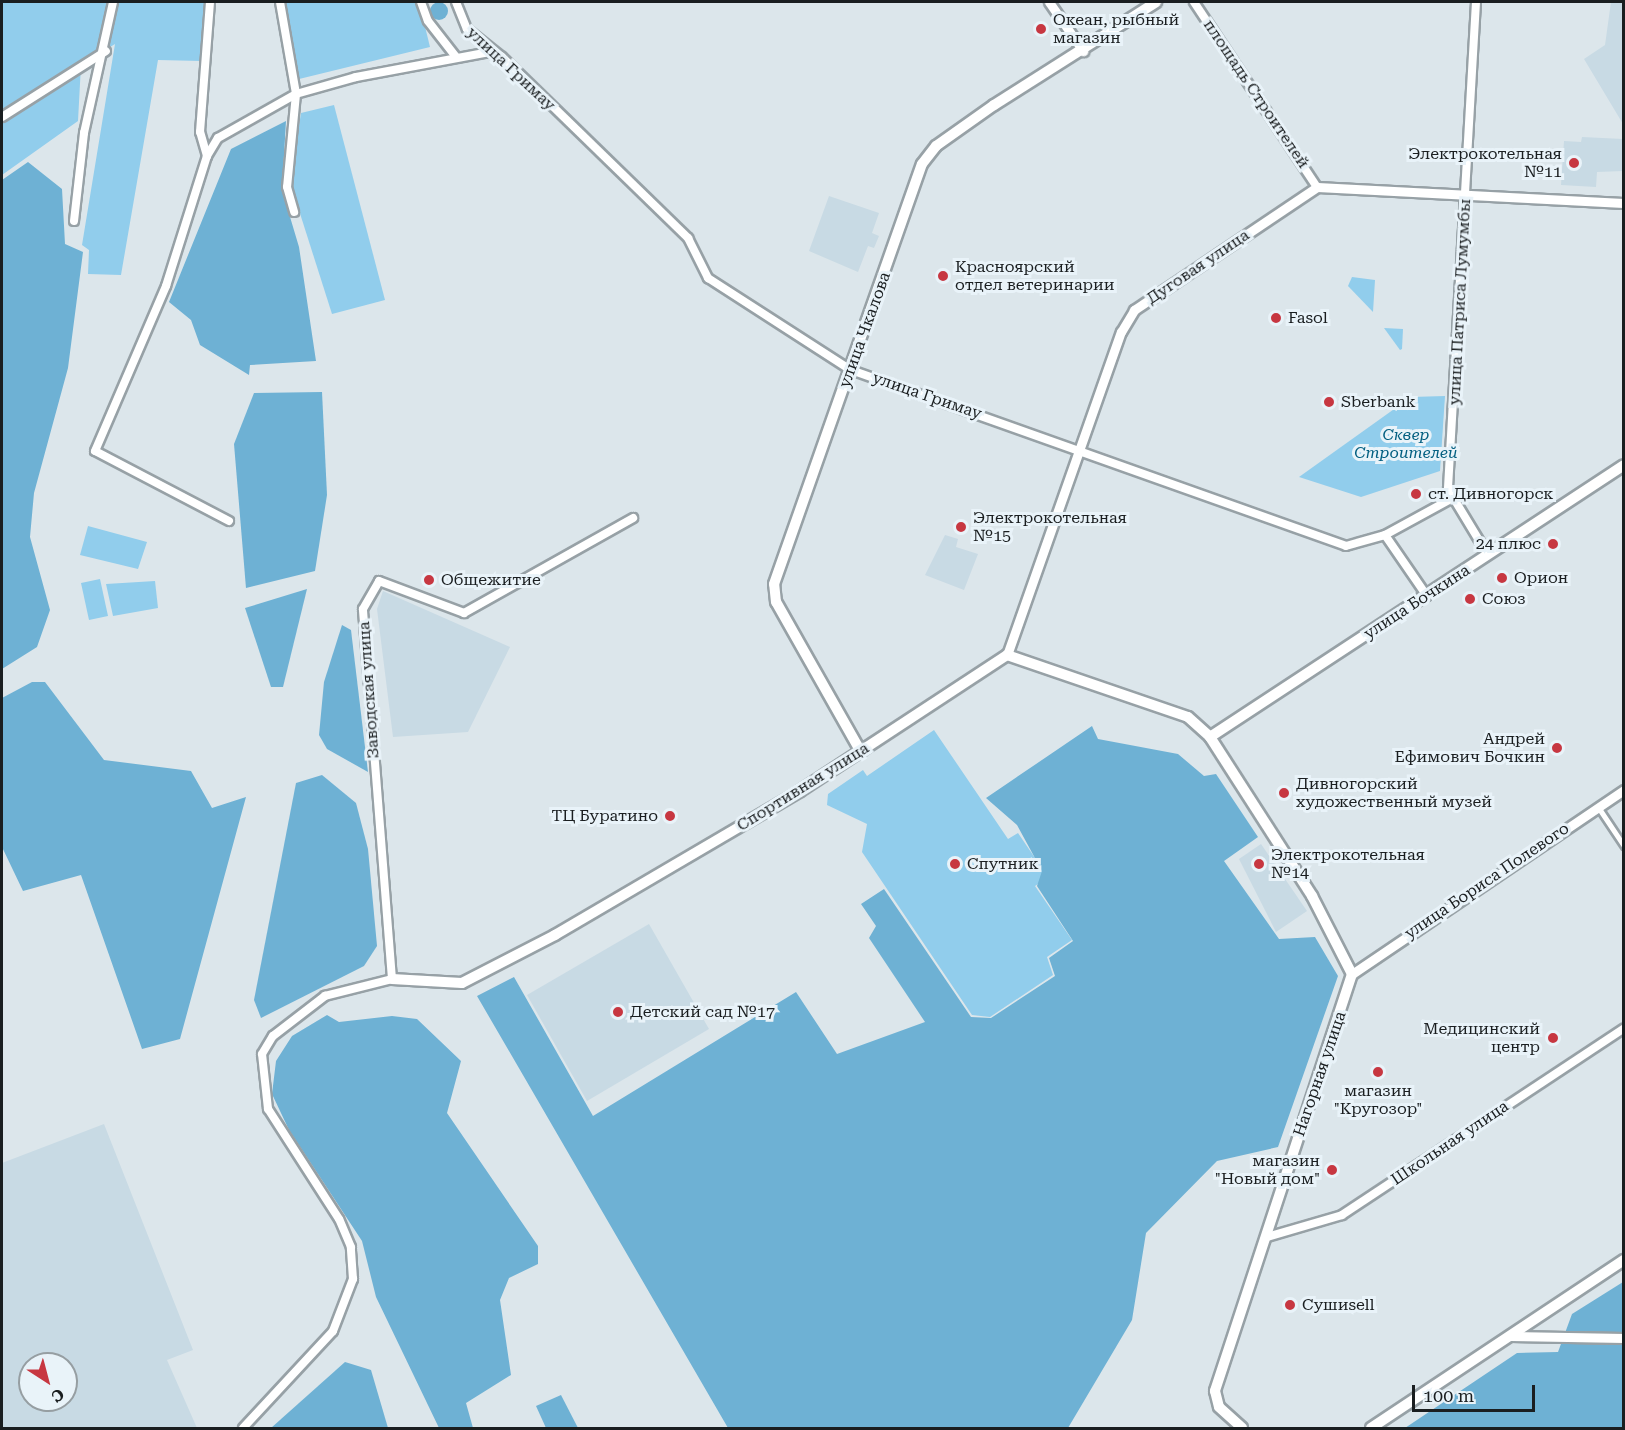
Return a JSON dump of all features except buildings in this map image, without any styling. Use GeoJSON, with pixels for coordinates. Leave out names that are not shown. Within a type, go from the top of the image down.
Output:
{"type":"FeatureCollection","features":[{"type":"Feature","properties":{"kind":"main road","name":"улица Чкалова"},"geometry":{"type":"LineString","coordinates":[[861,752],[773,592],[927,156],[994,105],[1083,51],[1156,2]]}},
{"type":"Feature","properties":{"kind":"main road","name":"улица Бочкина"},"geometry":{"type":"LineString","coordinates":[[1210,738],[1623,465]]}},
{"type":"Feature","properties":{"kind":"main road","name":"Спортивная улица"},"geometry":{"type":"LineString","coordinates":[[392,979],[462,983],[614,901],[861,752],[1007,655]]}},
{"type":"Feature","properties":{"kind":"main road"},"geometry":{"type":"LineString","coordinates":[[1007,655],[1188,717],[1210,738],[1336,935],[1352,974]]}},
{"type":"Feature","properties":{"kind":"main road","name":"Нагорная улица"},"geometry":{"type":"LineString","coordinates":[[1242,1428],[1219,1407],[1215,1391],[1352,974]]}},
{"type":"Feature","properties":{"kind":"main road"},"geometry":{"type":"LineString","coordinates":[[1371,1428],[1623,1260]]}},
{"type":"Feature","properties":{"kind":"street"},"geometry":{"type":"LineString","coordinates":[[74,221],[84,133],[106,51],[113,2]]}},
{"type":"Feature","properties":{"kind":"street"},"geometry":{"type":"LineString","coordinates":[[207,156],[200,132],[210,2]]}},
{"type":"Feature","properties":{"kind":"street"},"geometry":{"type":"LineString","coordinates":[[280,2],[296,94],[287,187],[294,212]]}},
{"type":"Feature","properties":{"kind":"street"},"geometry":{"type":"LineString","coordinates":[[421,2],[428,21],[456,57]]}},
{"type":"Feature","properties":{"kind":"street","name":"улица Гримау"},"geometry":{"type":"LineString","coordinates":[[456,2],[466,29],[490,52],[502,57],[688,238],[708,278],[851,370],[1346,546],[1385,536],[1451,499]]}},
{"type":"Feature","properties":{"kind":"street"},"geometry":{"type":"LineString","coordinates":[[1049,2],[1083,51]]}},
{"type":"Feature","properties":{"kind":"street","name":"площадь Строителей"},"geometry":{"type":"LineString","coordinates":[[1194,2],[1317,187]]}},
{"type":"Feature","properties":{"kind":"street","name":"улица Патриса Лумумбы"},"geometry":{"type":"LineString","coordinates":[[1451,499],[1476,2]]}},
{"type":"Feature","properties":{"kind":"street"},"geometry":{"type":"LineString","coordinates":[[2,117],[106,51]]}},
{"type":"Feature","properties":{"kind":"street"},"geometry":{"type":"LineString","coordinates":[[229,521],[94,451],[166,286],[207,156],[218,138],[296,94],[456,57],[490,52]]}},
{"type":"Feature","properties":{"kind":"street"},"geometry":{"type":"LineString","coordinates":[[1317,187],[1622,206]]}},
{"type":"Feature","properties":{"kind":"street","name":"Дуговая улица"},"geometry":{"type":"LineString","coordinates":[[1007,655],[1131,313],[1317,187]]}},
{"type":"Feature","properties":{"kind":"street"},"geometry":{"type":"LineString","coordinates":[[1451,499],[1488,555]]}},
{"type":"Feature","properties":{"kind":"street","name":"Заводская улица"},"geometry":{"type":"LineString","coordinates":[[392,979],[363,609],[379,581],[464,613],[633,518]]}},
{"type":"Feature","properties":{"kind":"street"},"geometry":{"type":"LineString","coordinates":[[1385,536],[1427,596]]}},
{"type":"Feature","properties":{"kind":"street","name":"улица Бориса Полевого"},"geometry":{"type":"LineString","coordinates":[[1352,974],[1623,790]]}},
{"type":"Feature","properties":{"kind":"street"},"geometry":{"type":"LineString","coordinates":[[1598,807],[1623,846]]}},
{"type":"Feature","properties":{"kind":"street"},"geometry":{"type":"LineString","coordinates":[[243,1428],[333,1331],[352,1278],[351,1247],[339,1219],[271,1117],[262,1054],[273,1036],[324,996],[392,979]]}},
{"type":"Feature","properties":{"kind":"street","name":"Школьная улица"},"geometry":{"type":"LineString","coordinates":[[1267,1237],[1342,1215],[1623,1028]]}},
{"type":"Feature","properties":{"kind":"street"},"geometry":{"type":"LineString","coordinates":[[1511,1336],[1623,1338]]}},
{"type":"Feature","properties":{"kind":"shaded area"},"geometry":{"type":"Polygon","coordinates":[[[439,2],[445,5],[448,11],[445,17],[439,20],[433,17],[430,11],[433,5],[439,2]]]}},
{"type":"Feature","properties":{"kind":"shaded area"},"geometry":{"type":"Polygon","coordinates":[[[1611,2],[1623,2],[1623,124],[1584,59],[1605,45],[1611,2]]]}},
{"type":"Feature","properties":{"kind":"shaded area"},"geometry":{"type":"Polygon","coordinates":[[[286,121],[282,190],[299,247],[316,361],[250,365],[249,375],[200,345],[191,320],[169,302],[231,149],[286,121]]]}},
{"type":"Feature","properties":{"kind":"shaded area"},"geometry":{"type":"Polygon","coordinates":[[[1582,137],[1623,139],[1623,171],[1597,172],[1596,187],[1561,185],[1564,141],[1581,142],[1582,137]]]}},
{"type":"Feature","properties":{"kind":"shaded area"},"geometry":{"type":"Polygon","coordinates":[[[28,162],[62,189],[65,244],[83,252],[68,368],[34,493],[30,537],[50,610],[37,647],[2,669],[2,180],[28,162]]]}},
{"type":"Feature","properties":{"kind":"shaded area"},"geometry":{"type":"Polygon","coordinates":[[[829,196],[879,213],[872,233],[879,236],[874,248],[868,246],[858,272],[809,251],[829,196]]]}},
{"type":"Feature","properties":{"kind":"shaded area"},"geometry":{"type":"Polygon","coordinates":[[[322,392],[327,495],[315,571],[246,588],[234,444],[254,393],[322,392]]]}},
{"type":"Feature","properties":{"kind":"shaded area"},"geometry":{"type":"Polygon","coordinates":[[[945,535],[958,539],[956,547],[978,554],[964,590],[925,575],[945,535]]]}},
{"type":"Feature","properties":{"kind":"shaded area"},"geometry":{"type":"Polygon","coordinates":[[[307,589],[283,687],[271,687],[245,608],[307,589]]]}},
{"type":"Feature","properties":{"kind":"shaded area"},"geometry":{"type":"Polygon","coordinates":[[[383,591],[510,647],[468,732],[393,737],[377,609],[383,591]]]}},
{"type":"Feature","properties":{"kind":"shaded area"},"geometry":{"type":"Polygon","coordinates":[[[342,625],[351,630],[368,772],[327,749],[319,735],[324,682],[342,625]]]}},
{"type":"Feature","properties":{"kind":"shaded area"},"geometry":{"type":"Polygon","coordinates":[[[32,682],[45,682],[104,760],[191,771],[212,808],[246,797],[180,1039],[142,1049],[81,875],[23,891],[2,847],[2,698],[32,682]]]}},
{"type":"Feature","properties":{"kind":"shaded area"},"geometry":{"type":"Polygon","coordinates":[[[1092,726],[1098,739],[1178,754],[1204,776],[1216,774],[1258,837],[1224,861],[1279,939],[1315,937],[1338,976],[1278,1147],[1217,1161],[1146,1233],[1132,1320],[1068,1428],[728,1428],[477,996],[514,977],[593,1116],[796,992],[837,1054],[925,1022],[869,938],[876,926],[861,904],[884,889],[971,1017],[991,1018],[1055,976],[1049,958],[1073,941],[1037,886],[1042,871],[1017,825],[986,798],[1092,726]]]}},
{"type":"Feature","properties":{"kind":"shaded area"},"geometry":{"type":"Polygon","coordinates":[[[322,775],[356,803],[368,849],[377,946],[364,966],[261,1018],[254,1000],[296,783],[322,775]]]}},
{"type":"Feature","properties":{"kind":"shaded area"},"geometry":{"type":"Polygon","coordinates":[[[1261,844],[1307,911],[1276,932],[1239,859],[1261,844]]]}},
{"type":"Feature","properties":{"kind":"shaded area","name":"Детский сад №17"},"geometry":{"type":"Polygon","coordinates":[[[649,924],[709,1029],[587,1101],[527,995],[649,924]]]}},
{"type":"Feature","properties":{"kind":"shaded area"},"geometry":{"type":"Polygon","coordinates":[[[327,1015],[339,1022],[392,1016],[417,1019],[461,1061],[447,1113],[538,1246],[538,1264],[509,1278],[500,1300],[511,1375],[466,1403],[473,1428],[439,1428],[376,1297],[362,1241],[289,1130],[272,1094],[276,1061],[292,1036],[327,1015]]]}},
{"type":"Feature","properties":{"kind":"shaded area"},"geometry":{"type":"Polygon","coordinates":[[[104,1124],[193,1350],[167,1360],[197,1428],[2,1428],[2,1163],[104,1124]]]}},
{"type":"Feature","properties":{"kind":"shaded area"},"geometry":{"type":"Polygon","coordinates":[[[1623,1282],[1623,1428],[1405,1428],[1517,1353],[1558,1352],[1572,1314],[1623,1282]]]}},
{"type":"Feature","properties":{"kind":"shaded area"},"geometry":{"type":"Polygon","coordinates":[[[345,1362],[371,1370],[388,1428],[271,1428],[345,1362]]]}},
{"type":"Feature","properties":{"kind":"shaded area"},"geometry":{"type":"Polygon","coordinates":[[[561,1395],[578,1428],[546,1428],[536,1406],[561,1395]]]}},
{"type":"Feature","properties":{"kind":"green space"},"geometry":{"type":"Polygon","coordinates":[[[2,2],[207,2],[202,61],[158,60],[121,275],[88,274],[89,250],[82,245],[115,44],[81,65],[78,121],[2,175],[2,2]]]}},
{"type":"Feature","properties":{"kind":"green space"},"geometry":{"type":"Polygon","coordinates":[[[284,2],[419,2],[430,47],[295,80],[284,2]]]}},
{"type":"Feature","properties":{"kind":"green space"},"geometry":{"type":"Polygon","coordinates":[[[334,105],[385,300],[332,314],[290,182],[301,113],[334,105]]]}},
{"type":"Feature","properties":{"kind":"green space"},"geometry":{"type":"Polygon","coordinates":[[[1352,277],[1375,280],[1373,312],[1348,286],[1352,277]]]}},
{"type":"Feature","properties":{"kind":"green space"},"geometry":{"type":"Polygon","coordinates":[[[1384,328],[1403,329],[1402,349],[1400,350],[1384,328]]]}},
{"type":"Feature","properties":{"kind":"green space","name":"Сквер Строителей"},"geometry":{"type":"Polygon","coordinates":[[[1445,396],[1440,471],[1361,497],[1299,477],[1411,397],[1445,396]]]}},
{"type":"Feature","properties":{"kind":"green space"},"geometry":{"type":"Polygon","coordinates":[[[88,526],[147,542],[138,569],[80,555],[88,526]]]}},
{"type":"Feature","properties":{"kind":"green space"},"geometry":{"type":"Polygon","coordinates":[[[100,579],[108,616],[89,620],[81,583],[100,579]]]}},
{"type":"Feature","properties":{"kind":"green space"},"geometry":{"type":"Polygon","coordinates":[[[155,581],[158,608],[113,616],[106,584],[155,581]]]}},
{"type":"Feature","properties":{"kind":"green space","name":"Спутник"},"geometry":{"type":"Polygon","coordinates":[[[934,730],[1008,839],[1018,833],[1048,877],[1035,886],[1072,940],[1047,957],[1053,975],[990,1017],[972,1015],[862,852],[867,824],[827,805],[828,794],[863,770],[867,776],[934,730]]]}},
{"type":"Feature","properties":{"kind":"place","name":"Океан, рыбный магазин"},"geometry":{"type":"Point","coordinates":[1041,29]}},
{"type":"Feature","properties":{"kind":"place","name":"Электрокотельная №11"},"geometry":{"type":"Point","coordinates":[1574,163]}},
{"type":"Feature","properties":{"kind":"place","name":"Красноярский отдел ветеринарии"},"geometry":{"type":"Point","coordinates":[943,276]}},
{"type":"Feature","properties":{"kind":"place","name":"Fasol"},"geometry":{"type":"Point","coordinates":[1276,318]}},
{"type":"Feature","properties":{"kind":"place","name":"Sberbank"},"geometry":{"type":"Point","coordinates":[1329,402]}},
{"type":"Feature","properties":{"kind":"place","name":"ст. Дивногорск"},"geometry":{"type":"Point","coordinates":[1416,494]}},
{"type":"Feature","properties":{"kind":"place","name":"Электрокотельная №15"},"geometry":{"type":"Point","coordinates":[961,527]}},
{"type":"Feature","properties":{"kind":"place","name":"24 плюс"},"geometry":{"type":"Point","coordinates":[1553,544]}},
{"type":"Feature","properties":{"kind":"place","name":"Орион"},"geometry":{"type":"Point","coordinates":[1502,578]}},
{"type":"Feature","properties":{"kind":"place","name":"Общежитие"},"geometry":{"type":"Point","coordinates":[429,580]}},
{"type":"Feature","properties":{"kind":"place","name":"Союз"},"geometry":{"type":"Point","coordinates":[1470,599]}},
{"type":"Feature","properties":{"kind":"place","name":"Андрей Ефимович Бочкин"},"geometry":{"type":"Point","coordinates":[1557,748]}},
{"type":"Feature","properties":{"kind":"place","name":"Дивногорский художественный музей"},"geometry":{"type":"Point","coordinates":[1284,793]}},
{"type":"Feature","properties":{"kind":"place","name":"ТЦ Буратино"},"geometry":{"type":"Point","coordinates":[670,816]}},
{"type":"Feature","properties":{"kind":"place","name":"Спутник"},"geometry":{"type":"Point","coordinates":[955,864]}},
{"type":"Feature","properties":{"kind":"place","name":"Электрокотельная №14"},"geometry":{"type":"Point","coordinates":[1259,864]}},
{"type":"Feature","properties":{"kind":"place","name":"Детский сад №17"},"geometry":{"type":"Point","coordinates":[618,1012]}},
{"type":"Feature","properties":{"kind":"place","name":"Медицинский центр"},"geometry":{"type":"Point","coordinates":[1553,1038]}},
{"type":"Feature","properties":{"kind":"place","name":"магазин \"Кругозор\""},"geometry":{"type":"Point","coordinates":[1378,1072]}},
{"type":"Feature","properties":{"kind":"place","name":"магазин \"Новый дом\""},"geometry":{"type":"Point","coordinates":[1332,1170]}},
{"type":"Feature","properties":{"kind":"place","name":"Сушиsell"},"geometry":{"type":"Point","coordinates":[1290,1305]}}]}
